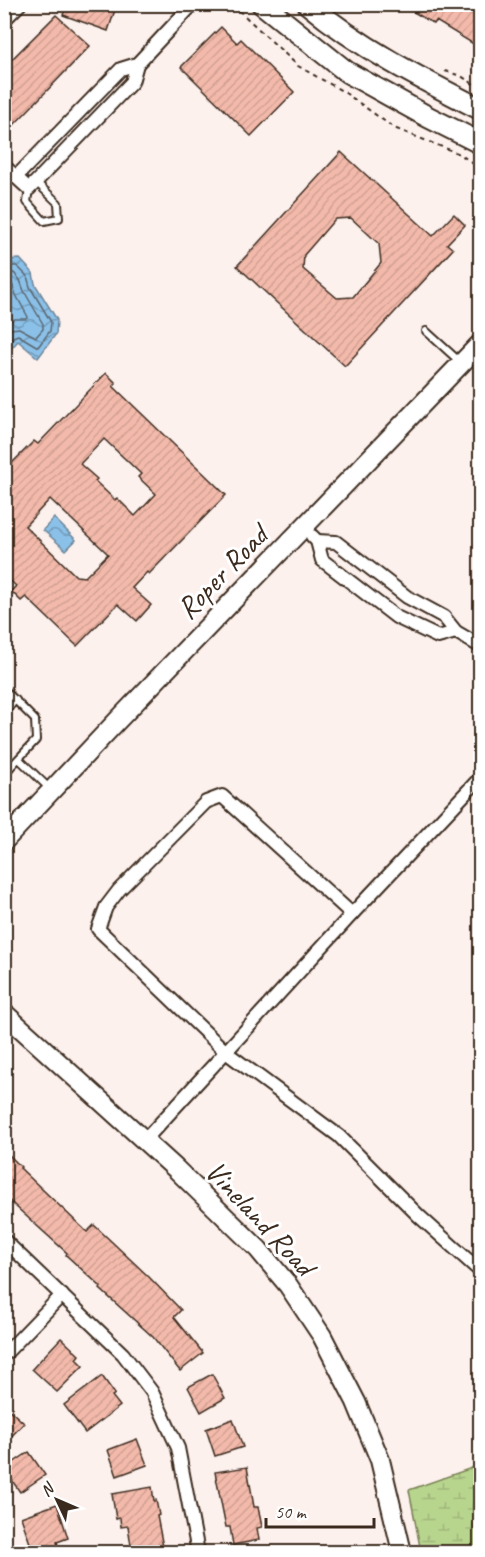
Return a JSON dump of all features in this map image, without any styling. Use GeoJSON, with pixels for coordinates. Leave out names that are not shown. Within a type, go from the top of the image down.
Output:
{"type":"FeatureCollection","features":[{"type":"Feature","properties":{"kind":"main road"},"geometry":{"type":"LineString","coordinates":[[262,4],[347,72],[480,143]]}},
{"type":"Feature","properties":{"kind":"main road"},"geometry":{"type":"LineString","coordinates":[[308,4],[334,26],[410,72],[480,109]]}},
{"type":"Feature","properties":{"kind":"street"},"geometry":{"type":"LineString","coordinates":[[4,20],[20,4]]}},
{"type":"Feature","properties":{"kind":"street"},"geometry":{"type":"LineString","coordinates":[[4,166],[16,177],[32,186],[132,82],[137,64],[193,4]]}},
{"type":"Feature","properties":{"kind":"street"},"geometry":{"type":"LineString","coordinates":[[16,177],[121,69],[137,64]]}},
{"type":"Feature","properties":{"kind":"street","name":"Roper Road"},"geometry":{"type":"LineString","coordinates":[[4,841],[118,720],[311,535],[480,344]]}},
{"type":"Feature","properties":{"kind":"street"},"geometry":{"type":"LineString","coordinates":[[311,535],[336,542],[407,597],[444,617],[456,632],[480,646]]}},
{"type":"Feature","properties":{"kind":"street"},"geometry":{"type":"LineString","coordinates":[[311,535],[322,560],[396,617],[438,637],[456,632]]}},
{"type":"Feature","properties":{"kind":"street"},"geometry":{"type":"LineString","coordinates":[[396,617],[407,597]]}},
{"type":"Feature","properties":{"kind":"street"},"geometry":{"type":"LineString","coordinates":[[144,1141],[480,778]]}},
{"type":"Feature","properties":{"kind":"street"},"geometry":{"type":"LineString","coordinates":[[352,914],[222,796],[206,802],[119,890],[106,907],[98,929],[227,1053],[339,1136],[419,1216],[480,1271]]}},
{"type":"Feature","properties":{"kind":"street","name":"Vineland Road"},"geometry":{"type":"LineString","coordinates":[[4,1013],[258,1249],[288,1285],[322,1336],[356,1402],[380,1460],[402,1552]]}},
{"type":"Feature","properties":{"kind":"street"},"geometry":{"type":"LineString","coordinates":[[4,1240],[123,1354],[152,1392],[178,1448],[198,1552]]}},
{"type":"Feature","properties":{"kind":"street"},"geometry":{"type":"LineString","coordinates":[[4,1355],[62,1295]]}},
{"type":"Feature","properties":{"kind":"lane"},"geometry":{"type":"LineString","coordinates":[[32,186],[58,203],[59,218],[44,221],[27,202],[32,186]]}},
{"type":"Feature","properties":{"kind":"lane"},"geometry":{"type":"LineString","coordinates":[[426,330],[462,363]]}},
{"type":"Feature","properties":{"kind":"lane"},"geometry":{"type":"LineString","coordinates":[[4,689],[35,720],[36,740],[4,774]]}},
{"type":"Feature","properties":{"kind":"lane"},"geometry":{"type":"LineString","coordinates":[[4,712],[16,700]]}},
{"type":"Feature","properties":{"kind":"lane"},"geometry":{"type":"LineString","coordinates":[[19,759],[52,791]]}},
{"type":"Feature","properties":{"kind":"green space"},"geometry":{"type":"Polygon","coordinates":[[[480,1465],[480,1552],[421,1552],[409,1490],[480,1465]]]}},
{"type":"Feature","properties":{"kind":"water"},"geometry":{"type":"Polygon","coordinates":[[[20,259],[33,273],[35,284],[57,320],[56,334],[38,358],[18,341],[5,355],[5,260],[20,259]]]}},
{"type":"Feature","properties":{"kind":"water"},"geometry":{"type":"Polygon","coordinates":[[[54,518],[76,540],[66,550],[43,530],[54,518]]]}},
{"type":"Feature","properties":{"kind":"building"},"geometry":{"type":"Polygon","coordinates":[[[67,4],[117,4],[108,31],[63,15],[67,4]]]}},
{"type":"Feature","properties":{"kind":"building"},"geometry":{"type":"Polygon","coordinates":[[[400,4],[473,4],[480,9],[480,48],[436,21],[434,24],[400,4]]]}},
{"type":"Feature","properties":{"kind":"building"},"geometry":{"type":"Polygon","coordinates":[[[56,15],[90,46],[10,129],[4,123],[4,67],[56,15]]]}},
{"type":"Feature","properties":{"kind":"building"},"geometry":{"type":"Polygon","coordinates":[[[221,27],[237,43],[241,39],[294,92],[251,136],[181,67],[221,27]]]}},
{"type":"Feature","properties":{"kind":"building"},"geometry":{"type":"Polygon","coordinates":[[[341,152],[433,236],[454,214],[465,225],[447,244],[453,249],[345,366],[237,266],[341,152]],[[351,218],[335,219],[304,255],[303,269],[337,298],[353,297],[381,263],[379,244],[351,218]]]}},
{"type":"Feature","properties":{"kind":"building"},"geometry":{"type":"Polygon","coordinates":[[[106,373],[116,383],[113,386],[226,495],[149,574],[147,572],[132,588],[151,605],[137,621],[118,604],[77,646],[26,597],[21,601],[11,591],[16,586],[4,575],[4,471],[34,441],[38,444],[106,373]],[[104,439],[80,464],[115,500],[117,498],[135,516],[156,494],[138,477],[141,474],[104,439]],[[50,499],[25,526],[76,576],[85,577],[108,554],[50,499]]]}},
{"type":"Feature","properties":{"kind":"building"},"geometry":{"type":"Polygon","coordinates":[[[4,1150],[87,1232],[94,1225],[149,1277],[181,1310],[174,1317],[203,1353],[180,1371],[153,1337],[100,1289],[101,1287],[66,1255],[67,1253],[4,1196],[4,1150]]]}},
{"type":"Feature","properties":{"kind":"building"},"geometry":{"type":"Polygon","coordinates":[[[61,1338],[79,1355],[76,1359],[83,1366],[57,1392],[32,1369],[61,1338]]]}},
{"type":"Feature","properties":{"kind":"building"},"geometry":{"type":"Polygon","coordinates":[[[212,1374],[225,1398],[201,1412],[188,1387],[212,1374]]]}},
{"type":"Feature","properties":{"kind":"building"},"geometry":{"type":"Polygon","coordinates":[[[102,1376],[115,1394],[112,1396],[120,1406],[85,1433],[64,1405],[102,1376]]]}},
{"type":"Feature","properties":{"kind":"building"},"geometry":{"type":"Polygon","coordinates":[[[4,1405],[24,1423],[4,1444],[4,1405]]]}},
{"type":"Feature","properties":{"kind":"building"},"geometry":{"type":"Polygon","coordinates":[[[233,1419],[243,1447],[215,1456],[206,1429],[233,1419]]]}},
{"type":"Feature","properties":{"kind":"building"},"geometry":{"type":"Polygon","coordinates":[[[137,1439],[147,1465],[117,1476],[108,1450],[137,1439]]]}},
{"type":"Feature","properties":{"kind":"building"},"geometry":{"type":"Polygon","coordinates":[[[29,1452],[45,1475],[20,1492],[4,1469],[29,1452]]]}},
{"type":"Feature","properties":{"kind":"building"},"geometry":{"type":"Polygon","coordinates":[[[247,1467],[254,1507],[258,1507],[262,1527],[257,1528],[259,1540],[233,1545],[230,1527],[226,1527],[215,1472],[247,1467]]]}},
{"type":"Feature","properties":{"kind":"building"},"geometry":{"type":"Polygon","coordinates":[[[152,1487],[159,1515],[157,1516],[164,1552],[132,1552],[128,1526],[121,1527],[120,1518],[116,1519],[112,1494],[152,1487]]]}},
{"type":"Feature","properties":{"kind":"building"},"geometry":{"type":"Polygon","coordinates":[[[57,1504],[68,1538],[57,1542],[60,1552],[33,1552],[21,1517],[57,1504]]]}}]}
